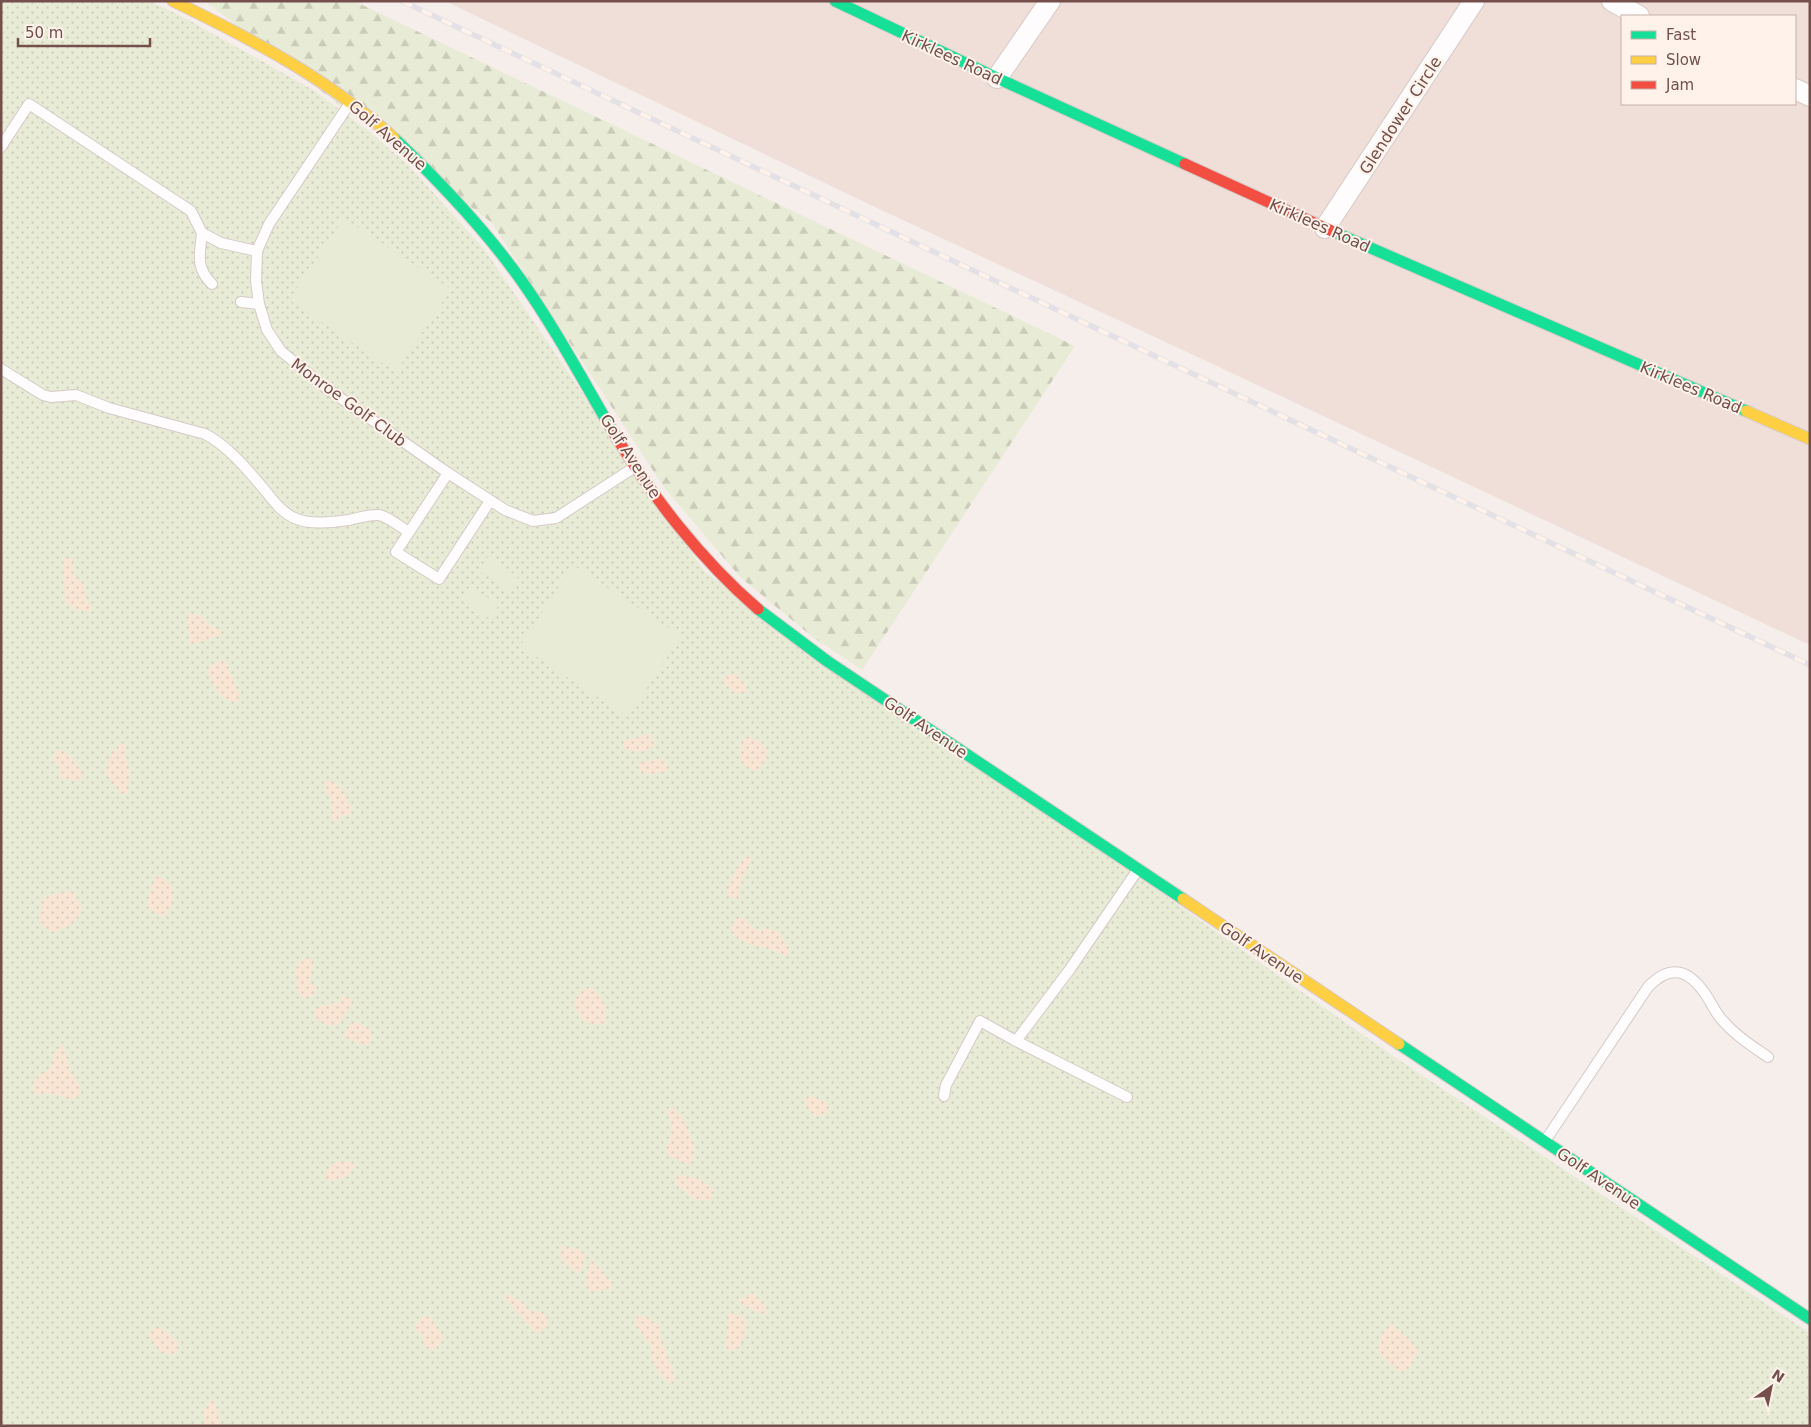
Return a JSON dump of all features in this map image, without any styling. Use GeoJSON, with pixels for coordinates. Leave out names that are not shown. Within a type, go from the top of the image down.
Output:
{"type":"FeatureCollection","features":[{"type":"Feature","properties":{"kind":"street","name":"Golf Avenue"},"geometry":{"type":"LineString","coordinates":[[174,1],[276,53],[350,102],[430,172],[505,258],[530,292],[622,448],[680,528],[706,559],[739,592],[777,624],[827,661],[1810,1319]]}},
{"type":"Feature","properties":{"kind":"street","name":"Kirklees Road"},"geometry":{"type":"LineString","coordinates":[[835,1],[997,78],[1326,228],[1810,439]]}},
{"type":"Feature","properties":{"kind":"street"},"geometry":{"type":"LineString","coordinates":[[997,78],[1050,1]]}},
{"type":"Feature","properties":{"kind":"street","name":"Glendower Circle"},"geometry":{"type":"LineString","coordinates":[[1326,228],[1474,1]]}},
{"type":"Feature","properties":{"kind":"street"},"geometry":{"type":"LineString","coordinates":[[1612,1],[1637,15]]}},
{"type":"Feature","properties":{"kind":"street"},"geometry":{"type":"LineString","coordinates":[[1796,89],[1810,96]]}},
{"type":"Feature","properties":{"kind":"lane","name":"Monroe Golf Club"},"geometry":{"type":"LineString","coordinates":[[350,102],[269,224],[257,251],[256,281],[259,304],[267,330],[282,351],[322,385],[448,473],[505,510],[533,521],[556,518],[635,467]]}},
{"type":"Feature","properties":{"kind":"lane"},"geometry":{"type":"LineString","coordinates":[[1,147],[29,104],[191,211],[202,233],[199,259],[200,268],[212,284]]}},
{"type":"Feature","properties":{"kind":"lane"},"geometry":{"type":"LineString","coordinates":[[202,233],[221,243],[257,251]]}},
{"type":"Feature","properties":{"kind":"lane"},"geometry":{"type":"LineString","coordinates":[[240,302],[259,304]]}},
{"type":"Feature","properties":{"kind":"lane"},"geometry":{"type":"LineString","coordinates":[[1,369],[43,395],[51,397],[76,395],[109,408],[206,434],[219,441],[282,511],[296,518],[310,523],[348,520],[369,515],[381,516],[409,532]]}},
{"type":"Feature","properties":{"kind":"lane"},"geometry":{"type":"LineString","coordinates":[[448,473],[396,552],[439,579],[490,501]]}},
{"type":"Feature","properties":{"kind":"lane"},"geometry":{"type":"LineString","coordinates":[[1016,1041],[1070,969],[1138,869]]}},
{"type":"Feature","properties":{"kind":"lane"},"geometry":{"type":"LineString","coordinates":[[1545,1142],[1648,987],[1657,977],[1666,973],[1676,971],[1687,974],[1706,994],[1722,1020],[1739,1038],[1768,1057]]}},
{"type":"Feature","properties":{"kind":"lane"},"geometry":{"type":"LineString","coordinates":[[944,1096],[946,1085],[980,1021],[1127,1098]]}},
{"type":"Feature","properties":{"kind":"shaded area"},"geometry":{"type":"Polygon","coordinates":[[[445,1],[1810,1],[1810,645],[877,208],[445,1]]]}},
{"type":"Feature","properties":{"kind":"green space"},"geometry":{"type":"Polygon","coordinates":[[[1,1],[150,1],[185,18],[313,90],[370,132],[409,166],[484,249],[704,571],[1390,1054],[1810,1333],[1810,1426],[1,1426],[1,1]]]}},
{"type":"Feature","properties":{"kind":"green space"},"geometry":{"type":"Polygon","coordinates":[[[205,1],[354,1],[1075,346],[862,670],[814,638],[740,577],[663,486],[492,223],[205,1]]]}},
{"type":"Feature","properties":{"kind":"green space"},"geometry":{"type":"Polygon","coordinates":[[[344,218],[451,289],[396,372],[289,300],[344,218]]]}},
{"type":"Feature","properties":{"kind":"green space"},"geometry":{"type":"Polygon","coordinates":[[[488,557],[518,577],[509,591],[479,571],[488,557]]]}},
{"type":"Feature","properties":{"kind":"green space"},"geometry":{"type":"Polygon","coordinates":[[[573,565],[681,636],[628,717],[520,646],[573,565]]]}},
{"type":"Feature","properties":{"kind":"green space"},"geometry":{"type":"Polygon","coordinates":[[[470,586],[499,605],[490,619],[461,599],[470,586]]]}},
{"type":"Feature","properties":{"kind":"sand"},"geometry":{"type":"Polygon","coordinates":[[[67,557],[72,559],[74,575],[84,585],[86,597],[92,610],[84,611],[77,609],[65,602],[63,561],[67,557]]]}},
{"type":"Feature","properties":{"kind":"sand"},"geometry":{"type":"Polygon","coordinates":[[[190,613],[201,616],[212,627],[223,631],[221,635],[189,645],[187,621],[190,613]]]}},
{"type":"Feature","properties":{"kind":"sand"},"geometry":{"type":"Polygon","coordinates":[[[222,660],[227,664],[239,694],[238,702],[227,700],[219,694],[208,674],[210,666],[222,660]]]}},
{"type":"Feature","properties":{"kind":"sand"},"geometry":{"type":"Polygon","coordinates":[[[734,674],[746,683],[745,693],[735,692],[722,682],[726,675],[734,674]]]}},
{"type":"Feature","properties":{"kind":"sand"},"geometry":{"type":"Polygon","coordinates":[[[648,734],[655,744],[650,749],[643,751],[627,750],[622,744],[624,740],[648,734]]]}},
{"type":"Feature","properties":{"kind":"sand"},"geometry":{"type":"Polygon","coordinates":[[[747,736],[762,743],[767,750],[766,760],[757,772],[745,767],[740,758],[742,742],[747,736]]]}},
{"type":"Feature","properties":{"kind":"sand"},"geometry":{"type":"Polygon","coordinates":[[[121,743],[126,745],[125,756],[129,770],[128,793],[123,795],[106,774],[110,757],[121,743]]]}},
{"type":"Feature","properties":{"kind":"sand"},"geometry":{"type":"Polygon","coordinates":[[[59,749],[70,755],[83,772],[81,778],[76,781],[61,778],[58,764],[53,759],[59,749]]]}},
{"type":"Feature","properties":{"kind":"sand"},"geometry":{"type":"Polygon","coordinates":[[[657,759],[664,760],[669,770],[655,774],[640,771],[638,765],[642,762],[657,759]]]}},
{"type":"Feature","properties":{"kind":"sand"},"geometry":{"type":"Polygon","coordinates":[[[331,781],[342,790],[352,809],[350,814],[340,817],[333,823],[332,804],[324,782],[331,781]]]}},
{"type":"Feature","properties":{"kind":"sand"},"geometry":{"type":"Polygon","coordinates":[[[747,856],[752,858],[742,879],[737,899],[729,896],[727,890],[739,864],[747,856]]]}},
{"type":"Feature","properties":{"kind":"sand"},"geometry":{"type":"Polygon","coordinates":[[[157,876],[169,883],[172,888],[171,906],[164,917],[153,912],[147,905],[154,879],[157,876]]]}},
{"type":"Feature","properties":{"kind":"sand"},"geometry":{"type":"Polygon","coordinates":[[[73,890],[82,909],[73,922],[62,929],[52,932],[40,924],[41,902],[45,897],[73,890]]]}},
{"type":"Feature","properties":{"kind":"sand"},"geometry":{"type":"Polygon","coordinates":[[[736,918],[744,920],[754,930],[766,928],[779,932],[789,950],[789,954],[786,956],[741,940],[733,934],[731,929],[736,918]]]}},
{"type":"Feature","properties":{"kind":"sand"},"geometry":{"type":"Polygon","coordinates":[[[307,958],[314,963],[310,983],[317,987],[315,993],[305,999],[297,992],[296,968],[301,959],[307,958]]]}},
{"type":"Feature","properties":{"kind":"sand"},"geometry":{"type":"Polygon","coordinates":[[[591,987],[604,1003],[606,1012],[605,1024],[588,1023],[581,1018],[576,1010],[574,1003],[581,991],[591,987]]]}},
{"type":"Feature","properties":{"kind":"sand"},"geometry":{"type":"Polygon","coordinates":[[[343,997],[351,998],[353,1003],[339,1024],[329,1026],[315,1018],[314,1011],[320,1006],[338,1003],[343,997]]]}},
{"type":"Feature","properties":{"kind":"sand"},"geometry":{"type":"Polygon","coordinates":[[[356,1022],[373,1031],[369,1044],[362,1045],[344,1037],[350,1023],[356,1022]]]}},
{"type":"Feature","properties":{"kind":"sand"},"geometry":{"type":"Polygon","coordinates":[[[63,1045],[70,1071],[78,1082],[79,1094],[73,1099],[46,1093],[36,1095],[33,1083],[40,1074],[49,1070],[57,1049],[63,1045]]]}},
{"type":"Feature","properties":{"kind":"sand"},"geometry":{"type":"Polygon","coordinates":[[[809,1096],[826,1102],[829,1108],[825,1114],[814,1116],[804,1099],[809,1096]]]}},
{"type":"Feature","properties":{"kind":"sand"},"geometry":{"type":"Polygon","coordinates":[[[674,1108],[683,1119],[695,1148],[691,1165],[670,1157],[666,1149],[671,1130],[671,1121],[667,1112],[674,1108]]]}},
{"type":"Feature","properties":{"kind":"sand"},"geometry":{"type":"Polygon","coordinates":[[[338,1161],[351,1162],[356,1165],[343,1178],[325,1180],[327,1169],[338,1161]]]}},
{"type":"Feature","properties":{"kind":"sand"},"geometry":{"type":"Polygon","coordinates":[[[675,1175],[701,1180],[713,1190],[710,1200],[695,1199],[675,1183],[675,1175]]]}},
{"type":"Feature","properties":{"kind":"sand"},"geometry":{"type":"Polygon","coordinates":[[[562,1246],[578,1249],[585,1255],[583,1267],[577,1272],[570,1268],[560,1256],[562,1246]]]}},
{"type":"Feature","properties":{"kind":"sand"},"geometry":{"type":"Polygon","coordinates":[[[591,1259],[612,1283],[611,1289],[592,1292],[587,1289],[586,1281],[591,1259]]]}},
{"type":"Feature","properties":{"kind":"sand"},"geometry":{"type":"Polygon","coordinates":[[[755,1293],[765,1306],[766,1313],[764,1315],[743,1305],[738,1300],[755,1293]]]}},
{"type":"Feature","properties":{"kind":"sand"},"geometry":{"type":"Polygon","coordinates":[[[506,1294],[521,1301],[528,1310],[544,1313],[547,1319],[547,1326],[540,1333],[533,1330],[504,1297],[506,1294]]]}},
{"type":"Feature","properties":{"kind":"sand"},"geometry":{"type":"Polygon","coordinates":[[[728,1313],[737,1314],[742,1317],[747,1325],[739,1348],[729,1351],[726,1346],[728,1313]]]}},
{"type":"Feature","properties":{"kind":"sand"},"geometry":{"type":"Polygon","coordinates":[[[425,1316],[429,1316],[434,1321],[444,1339],[433,1350],[427,1348],[423,1342],[424,1335],[417,1332],[415,1328],[418,1321],[425,1316]]]}},
{"type":"Feature","properties":{"kind":"sand"},"geometry":{"type":"Polygon","coordinates":[[[635,1316],[644,1316],[661,1327],[659,1333],[675,1381],[671,1384],[662,1377],[653,1363],[651,1346],[635,1325],[635,1316]]]}},
{"type":"Feature","properties":{"kind":"sand"},"geometry":{"type":"Polygon","coordinates":[[[1391,1324],[1418,1351],[1408,1369],[1402,1372],[1387,1361],[1379,1351],[1380,1339],[1391,1324]]]}},
{"type":"Feature","properties":{"kind":"sand"},"geometry":{"type":"Polygon","coordinates":[[[157,1327],[164,1330],[179,1344],[176,1354],[163,1353],[154,1344],[149,1332],[157,1327]]]}},
{"type":"Feature","properties":{"kind":"sand"},"geometry":{"type":"Polygon","coordinates":[[[211,1399],[215,1402],[221,1426],[205,1426],[204,1411],[211,1399]]]}},
{"type":"Feature","properties":{"kind":"railway"},"geometry":{"type":"LineString","coordinates":[[402,1],[1810,665]]}},
{"type":"Feature","properties":{"kind":"traffic: fast"},"geometry":{"type":"LineString","coordinates":[[835,1],[1185,164]]}},
{"type":"Feature","properties":{"kind":"traffic: fast"},"geometry":{"type":"LineString","coordinates":[[394,138],[461,206],[507,261],[568,354],[612,430]]}},
{"type":"Feature","properties":{"kind":"traffic: fast"},"geometry":{"type":"LineString","coordinates":[[1334,232],[1746,411]]}},
{"type":"Feature","properties":{"kind":"traffic: fast"},"geometry":{"type":"LineString","coordinates":[[758,609],[827,661],[1183,899]]}},
{"type":"Feature","properties":{"kind":"traffic: fast"},"geometry":{"type":"LineString","coordinates":[[1399,1044],[1810,1319]]}},
{"type":"Feature","properties":{"kind":"traffic: slow"},"geometry":{"type":"LineString","coordinates":[[173,1],[260,45],[316,79],[343,97],[394,138]]}},
{"type":"Feature","properties":{"kind":"traffic: slow"},"geometry":{"type":"LineString","coordinates":[[1746,411],[1810,439]]}},
{"type":"Feature","properties":{"kind":"traffic: slow"},"geometry":{"type":"LineString","coordinates":[[1183,899],[1399,1044]]}},
{"type":"Feature","properties":{"kind":"traffic: jam"},"geometry":{"type":"LineString","coordinates":[[1185,164],[1334,232]]}},
{"type":"Feature","properties":{"kind":"traffic: jam"},"geometry":{"type":"LineString","coordinates":[[612,430],[643,478],[678,525],[716,569],[758,609]]}}]}
